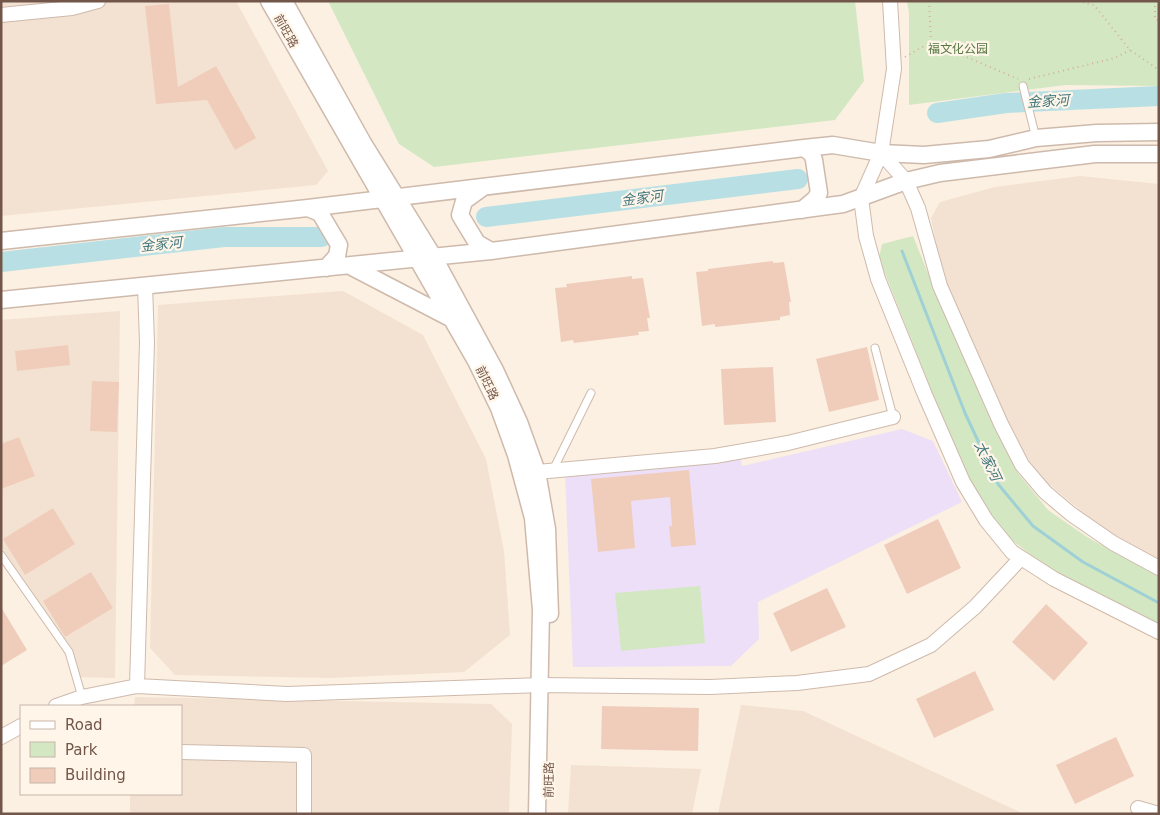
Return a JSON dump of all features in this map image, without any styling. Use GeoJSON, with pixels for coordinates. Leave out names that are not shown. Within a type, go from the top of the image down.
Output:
{"type":"FeatureCollection","features":[{"type":"Feature","properties":{"kind":"street"},"geometry":{"type":"LineString","coordinates":[[1,15],[72,8],[98,1]]}},
{"type":"Feature","properties":{"kind":"street","name":"前旺路"},"geometry":{"type":"LineString","coordinates":[[270,1],[495,370],[519,422],[536,472],[546,529],[551,590],[537,814]]}},
{"type":"Feature","properties":{"kind":"street","name":"前旺路"},"geometry":{"type":"LineString","coordinates":[[284,1],[363,144],[390,198]]}},
{"type":"Feature","properties":{"kind":"street"},"geometry":{"type":"LineString","coordinates":[[890,1],[894,64],[881,153],[861,198],[866,236],[878,279],[963,482],[986,520],[1012,552],[1054,579],[1159,632]]}},
{"type":"Feature","properties":{"kind":"street"},"geometry":{"type":"LineString","coordinates":[[1,241],[482,188],[804,148],[832,146],[881,153],[924,154],[988,149],[1036,138],[1097,133],[1159,132]]}},
{"type":"Feature","properties":{"kind":"street"},"geometry":{"type":"LineString","coordinates":[[802,210],[819,193],[812,154],[804,148]]}},
{"type":"Feature","properties":{"kind":"street"},"geometry":{"type":"LineString","coordinates":[[881,153],[906,181],[918,208],[940,286],[1001,424],[1022,465],[1045,492],[1071,514],[1113,543],[1159,568]]}},
{"type":"Feature","properties":{"kind":"street"},"geometry":{"type":"LineString","coordinates":[[1,300],[491,251],[843,204],[906,181],[940,173],[1030,160],[1095,154],[1159,154]]}},
{"type":"Feature","properties":{"kind":"street"},"geometry":{"type":"LineString","coordinates":[[482,188],[464,201],[460,215],[468,231],[477,242],[491,251]]}},
{"type":"Feature","properties":{"kind":"street"},"geometry":{"type":"LineString","coordinates":[[308,208],[320,213],[339,245],[336,256],[326,268]]}},
{"type":"Feature","properties":{"kind":"street","name":"前旺路"},"geometry":{"type":"LineString","coordinates":[[425,257],[452,320],[499,408],[516,455],[533,518],[541,610],[549,814]]}},
{"type":"Feature","properties":{"kind":"street"},"geometry":{"type":"LineString","coordinates":[[350,266],[452,320]]}},
{"type":"Feature","properties":{"kind":"street"},"geometry":{"type":"LineString","coordinates":[[137,686],[147,342],[145,286]]}},
{"type":"Feature","properties":{"kind":"street"},"geometry":{"type":"LineString","coordinates":[[536,472],[715,456],[788,443],[893,417]]}},
{"type":"Feature","properties":{"kind":"street"},"geometry":{"type":"LineString","coordinates":[[59,705],[82,697],[137,686],[287,694],[545,685],[710,687],[797,683],[869,674],[931,645],[975,607],[1021,558]]}},
{"type":"Feature","properties":{"kind":"street"},"geometry":{"type":"LineString","coordinates":[[1,737],[20,727]]}},
{"type":"Feature","properties":{"kind":"street"},"geometry":{"type":"LineString","coordinates":[[182,752],[304,755],[304,814]]}},
{"type":"Feature","properties":{"kind":"street"},"geometry":{"type":"LineString","coordinates":[[1138,808],[1159,814]]}},
{"type":"Feature","properties":{"kind":"lane"},"geometry":{"type":"LineString","coordinates":[[1023,86],[1036,138]]}},
{"type":"Feature","properties":{"kind":"lane"},"geometry":{"type":"LineString","coordinates":[[875,348],[893,417]]}},
{"type":"Feature","properties":{"kind":"lane"},"geometry":{"type":"LineString","coordinates":[[553,470],[591,393]]}},
{"type":"Feature","properties":{"kind":"lane"},"geometry":{"type":"LineString","coordinates":[[1,555],[68,652],[82,697]]}},
{"type":"Feature","properties":{"kind":"path"},"geometry":{"type":"LineString","coordinates":[[929,1],[931,42]]}},
{"type":"Feature","properties":{"kind":"path"},"geometry":{"type":"LineString","coordinates":[[1078,1],[1094,5],[1130,50],[1159,70]]}},
{"type":"Feature","properties":{"kind":"path"},"geometry":{"type":"LineString","coordinates":[[1094,5],[1096,1]]}},
{"type":"Feature","properties":{"kind":"path"},"geometry":{"type":"LineString","coordinates":[[1155,1],[1155,19],[1159,21]]}},
{"type":"Feature","properties":{"kind":"path"},"geometry":{"type":"LineString","coordinates":[[894,64],[931,42]]}},
{"type":"Feature","properties":{"kind":"path"},"geometry":{"type":"LineString","coordinates":[[931,42],[1022,81],[1115,58],[1130,50]]}},
{"type":"Feature","properties":{"kind":"shaded area"},"geometry":{"type":"Polygon","coordinates":[[[1,1],[236,1],[328,171],[316,185],[1,216],[1,1]]]}},
{"type":"Feature","properties":{"kind":"shaded area"},"geometry":{"type":"Polygon","coordinates":[[[1080,176],[1159,184],[1159,560],[1103,529],[1045,481],[1016,443],[941,269],[931,218],[940,202],[995,187],[1080,176]]]}},
{"type":"Feature","properties":{"kind":"shaded area"},"geometry":{"type":"Polygon","coordinates":[[[343,291],[423,335],[486,459],[504,551],[510,635],[464,672],[329,678],[175,675],[150,648],[158,305],[343,291]]]}},
{"type":"Feature","properties":{"kind":"shaded area"},"geometry":{"type":"Polygon","coordinates":[[[120,311],[115,678],[78,677],[1,546],[1,320],[120,311]]]}},
{"type":"Feature","properties":{"kind":"shaded area"},"geometry":{"type":"Polygon","coordinates":[[[902,429],[933,441],[962,502],[758,602],[759,639],[731,666],[573,667],[565,473],[741,459],[742,466],[902,429]]]}},
{"type":"Feature","properties":{"kind":"shaded area"},"geometry":{"type":"Polygon","coordinates":[[[135,697],[491,704],[512,724],[509,814],[130,814],[130,795],[182,795],[182,705],[134,705],[135,697]]]}},
{"type":"Feature","properties":{"kind":"shaded area"},"geometry":{"type":"Polygon","coordinates":[[[741,705],[803,711],[1024,814],[718,814],[741,705]]]}},
{"type":"Feature","properties":{"kind":"shaded area"},"geometry":{"type":"Polygon","coordinates":[[[571,765],[701,769],[692,814],[568,814],[571,765]]]}},
{"type":"Feature","properties":{"kind":"green space"},"geometry":{"type":"Polygon","coordinates":[[[328,1],[855,1],[864,81],[835,120],[434,167],[399,144],[328,1]]]}},
{"type":"Feature","properties":{"kind":"green space","name":"福文化公园"},"geometry":{"type":"Polygon","coordinates":[[[907,1],[1159,1],[1159,86],[1066,85],[909,105],[909,13],[907,1]]]}},
{"type":"Feature","properties":{"kind":"green space"},"geometry":{"type":"Polygon","coordinates":[[[913,236],[1017,472],[1048,510],[1087,537],[1159,577],[1159,626],[1050,568],[1017,544],[986,510],[973,489],[951,442],[879,258],[882,244],[913,236]]]}},
{"type":"Feature","properties":{"kind":"green space"},"geometry":{"type":"Polygon","coordinates":[[[700,586],[705,643],[621,651],[615,593],[700,586]]]}},
{"type":"Feature","properties":{"kind":"building"},"geometry":{"type":"Polygon","coordinates":[[[169,4],[178,87],[216,66],[256,138],[235,150],[207,100],[156,104],[145,6],[169,4]]]}},
{"type":"Feature","properties":{"kind":"building"},"geometry":{"type":"Polygon","coordinates":[[[773,261],[773,263],[784,262],[791,302],[789,302],[790,315],[780,317],[780,320],[715,327],[715,324],[702,326],[696,272],[773,261]]]}},
{"type":"Feature","properties":{"kind":"building"},"geometry":{"type":"Polygon","coordinates":[[[632,276],[632,279],[643,278],[650,318],[647,318],[649,331],[638,332],[639,335],[574,343],[573,340],[561,342],[555,288],[567,287],[566,284],[632,276]]]}},
{"type":"Feature","properties":{"kind":"building"},"geometry":{"type":"Polygon","coordinates":[[[68,345],[70,365],[17,371],[15,351],[68,345]]]}},
{"type":"Feature","properties":{"kind":"building"},"geometry":{"type":"Polygon","coordinates":[[[867,347],[879,400],[829,412],[816,359],[867,347]]]}},
{"type":"Feature","properties":{"kind":"building"},"geometry":{"type":"Polygon","coordinates":[[[773,367],[776,422],[724,425],[721,369],[773,367]]]}},
{"type":"Feature","properties":{"kind":"building"},"geometry":{"type":"Polygon","coordinates":[[[92,381],[119,382],[117,432],[90,431],[92,381]]]}},
{"type":"Feature","properties":{"kind":"building"},"geometry":{"type":"Polygon","coordinates":[[[19,437],[35,476],[1,489],[1,444],[19,437]]]}},
{"type":"Feature","properties":{"kind":"building"},"geometry":{"type":"Polygon","coordinates":[[[689,470],[696,545],[671,547],[669,526],[672,526],[670,497],[631,501],[635,548],[598,552],[591,479],[689,470]]]}},
{"type":"Feature","properties":{"kind":"building"},"geometry":{"type":"Polygon","coordinates":[[[53,508],[75,544],[25,575],[3,539],[53,508]]]}},
{"type":"Feature","properties":{"kind":"building"},"geometry":{"type":"Polygon","coordinates":[[[938,519],[961,568],[907,594],[884,545],[938,519]]]}},
{"type":"Feature","properties":{"kind":"building"},"geometry":{"type":"Polygon","coordinates":[[[91,572],[113,608],[65,637],[43,601],[91,572]]]}},
{"type":"Feature","properties":{"kind":"building"},"geometry":{"type":"Polygon","coordinates":[[[827,588],[846,627],[791,652],[773,613],[827,588]]]}},
{"type":"Feature","properties":{"kind":"building"},"geometry":{"type":"Polygon","coordinates":[[[1046,604],[1088,643],[1054,681],[1012,642],[1046,604]]]}},
{"type":"Feature","properties":{"kind":"building"},"geometry":{"type":"Polygon","coordinates":[[[1,607],[27,650],[1,666],[1,607]]]}},
{"type":"Feature","properties":{"kind":"building"},"geometry":{"type":"Polygon","coordinates":[[[975,671],[994,710],[934,738],[916,699],[975,671]]]}},
{"type":"Feature","properties":{"kind":"building"},"geometry":{"type":"Polygon","coordinates":[[[602,706],[699,708],[698,751],[601,749],[602,706]]]}},
{"type":"Feature","properties":{"kind":"building"},"geometry":{"type":"Polygon","coordinates":[[[1116,737],[1134,776],[1075,804],[1056,765],[1116,737]]]}},
{"type":"Feature","properties":{"kind":"waterway","name":"金家河"},"geometry":{"type":"LineString","coordinates":[[937,113],[1006,103],[1159,96]]}},
{"type":"Feature","properties":{"kind":"waterway","name":"金家河"},"geometry":{"type":"LineString","coordinates":[[486,217],[798,179]]}},
{"type":"Feature","properties":{"kind":"waterway","name":"金家河"},"geometry":{"type":"LineString","coordinates":[[1,262],[224,237],[322,237]]}},
{"type":"Feature","properties":{"kind":"waterway","name":"太家河"},"geometry":{"type":"LineString","coordinates":[[902,251],[965,413],[998,484],[1033,526],[1083,562],[1159,603]]}}]}
